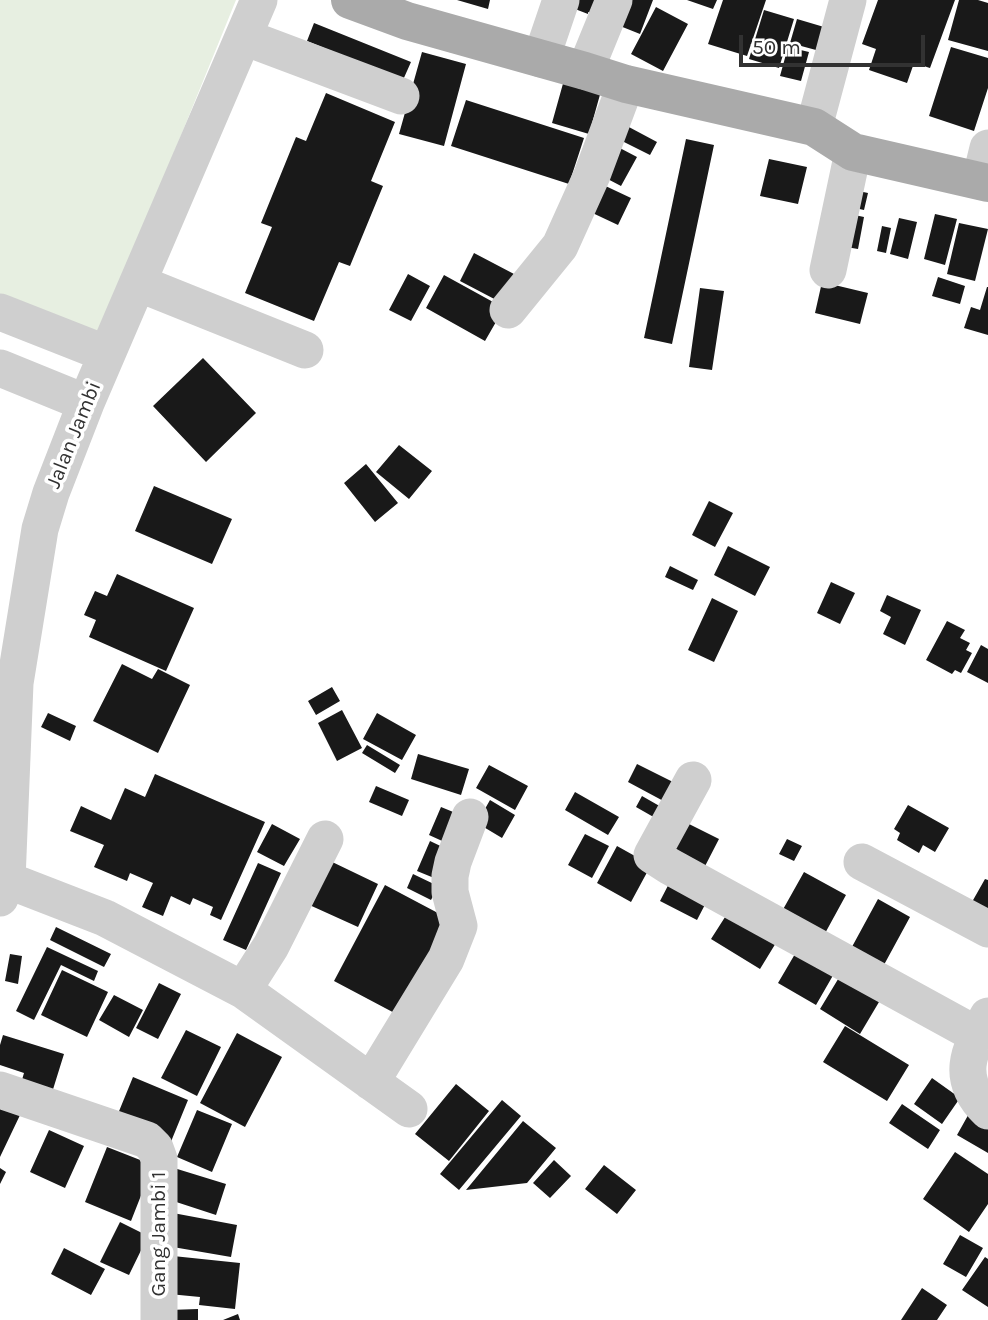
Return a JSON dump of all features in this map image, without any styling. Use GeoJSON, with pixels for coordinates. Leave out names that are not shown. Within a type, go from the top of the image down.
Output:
{"type":"FeatureCollection","features":[{"type":"Feature","properties":{"kind":"main road"},"geometry":{"type":"LineString","coordinates":[[349,0],[410,11],[541,59],[626,84],[814,127],[853,152],[986,171]]}},
{"type":"Feature","properties":{"kind":"street","name":"Jalan Jambi"},"geometry":{"type":"LineString","coordinates":[[3,889],[8,680],[13,606],[51,493],[86,403],[260,0]]}},
{"type":"Feature","properties":{"kind":"street"},"geometry":{"type":"LineString","coordinates":[[541,59],[561,0]]}},
{"type":"Feature","properties":{"kind":"street"},"geometry":{"type":"LineString","coordinates":[[585,71],[614,0]]}},
{"type":"Feature","properties":{"kind":"street"},"geometry":{"type":"LineString","coordinates":[[814,127],[848,0]]}},
{"type":"Feature","properties":{"kind":"street"},"geometry":{"type":"LineString","coordinates":[[244,37],[401,96]]}},
{"type":"Feature","properties":{"kind":"street"},"geometry":{"type":"LineString","coordinates":[[508,310],[559,246],[592,174],[626,84]]}},
{"type":"Feature","properties":{"kind":"street"},"geometry":{"type":"LineString","coordinates":[[828,270],[853,152]]}},
{"type":"Feature","properties":{"kind":"street"},"geometry":{"type":"LineString","coordinates":[[138,283],[305,350]]}},
{"type":"Feature","properties":{"kind":"street"},"geometry":{"type":"LineString","coordinates":[[0,312],[107,355]]}},
{"type":"Feature","properties":{"kind":"street"},"geometry":{"type":"LineString","coordinates":[[0,369],[86,403]]}},
{"type":"Feature","properties":{"kind":"street"},"geometry":{"type":"LineString","coordinates":[[693,779],[652,855],[982,1026],[968,1057],[968,1084],[988,1111]]}},
{"type":"Feature","properties":{"kind":"street"},"geometry":{"type":"LineString","coordinates":[[371,1082],[446,958],[459,926],[450,892],[450,876],[470,817]]}},
{"type":"Feature","properties":{"kind":"street"},"geometry":{"type":"LineString","coordinates":[[243,990],[271,946],[325,839]]}},
{"type":"Feature","properties":{"kind":"street"},"geometry":{"type":"LineString","coordinates":[[862,862],[988,929]]}},
{"type":"Feature","properties":{"kind":"street"},"geometry":{"type":"LineString","coordinates":[[3,889],[105,918],[243,990],[409,1109]]}},
{"type":"Feature","properties":{"kind":"street","name":"Gang Jambi 1"},"geometry":{"type":"LineString","coordinates":[[0,1090],[147,1140],[155,1148],[159,1159],[159,1320]]}},
{"type":"Feature","properties":{"kind":"shaded area"},"geometry":{"type":"Polygon","coordinates":[[[0,0],[236,0],[97,342],[0,303],[0,0]]]}},
{"type":"Feature","properties":{"kind":"building"},"geometry":{"type":"Polygon","coordinates":[[[457,0],[490,0],[488,9],[457,0]]]}},
{"type":"Feature","properties":{"kind":"building"},"geometry":{"type":"Polygon","coordinates":[[[564,0],[611,0],[604,19],[562,4],[564,0]]]}},
{"type":"Feature","properties":{"kind":"building"},"geometry":{"type":"Polygon","coordinates":[[[630,0],[653,0],[640,34],[620,26],[630,0]]]}},
{"type":"Feature","properties":{"kind":"building"},"geometry":{"type":"Polygon","coordinates":[[[687,0],[717,0],[713,9],[687,0]]]}},
{"type":"Feature","properties":{"kind":"building"},"geometry":{"type":"Polygon","coordinates":[[[723,0],[766,0],[747,56],[708,44],[723,0]]]}},
{"type":"Feature","properties":{"kind":"building"},"geometry":{"type":"Polygon","coordinates":[[[878,0],[955,0],[930,68],[914,63],[907,83],[869,70],[876,49],[862,44],[878,0]]]}},
{"type":"Feature","properties":{"kind":"building"},"geometry":{"type":"Polygon","coordinates":[[[959,0],[988,3],[988,51],[948,40],[959,0]]]}},
{"type":"Feature","properties":{"kind":"building"},"geometry":{"type":"Polygon","coordinates":[[[656,7],[688,24],[663,71],[631,54],[656,7]]]}},
{"type":"Feature","properties":{"kind":"building"},"geometry":{"type":"Polygon","coordinates":[[[764,10],[794,19],[779,68],[749,59],[764,10]]]}},
{"type":"Feature","properties":{"kind":"building"},"geometry":{"type":"Polygon","coordinates":[[[797,19],[824,27],[816,50],[790,43],[797,19]]]}},
{"type":"Feature","properties":{"kind":"building"},"geometry":{"type":"Polygon","coordinates":[[[314,23],[411,62],[403,80],[307,41],[314,23]]]}},
{"type":"Feature","properties":{"kind":"building"},"geometry":{"type":"Polygon","coordinates":[[[788,47],[809,52],[801,81],[780,76],[788,47]]]}},
{"type":"Feature","properties":{"kind":"building"},"geometry":{"type":"Polygon","coordinates":[[[951,47],[988,58],[988,88],[974,131],[929,116],[951,47]]]}},
{"type":"Feature","properties":{"kind":"building"},"geometry":{"type":"Polygon","coordinates":[[[422,52],[466,64],[444,146],[399,134],[422,52]]]}},
{"type":"Feature","properties":{"kind":"building"},"geometry":{"type":"Polygon","coordinates":[[[564,80],[601,91],[589,134],[552,123],[564,80]]]}},
{"type":"Feature","properties":{"kind":"building"},"geometry":{"type":"Polygon","coordinates":[[[326,93],[395,122],[371,181],[383,186],[350,266],[339,262],[314,321],[245,293],[272,227],[261,223],[296,137],[306,141],[326,93]]]}},
{"type":"Feature","properties":{"kind":"building"},"geometry":{"type":"Polygon","coordinates":[[[466,100],[584,138],[569,184],[451,146],[466,100]]]}},
{"type":"Feature","properties":{"kind":"building"},"geometry":{"type":"Polygon","coordinates":[[[627,126],[657,142],[650,155],[620,140],[627,126]]]}},
{"type":"Feature","properties":{"kind":"building"},"geometry":{"type":"Polygon","coordinates":[[[686,139],[714,145],[672,344],[644,338],[686,139]]]}},
{"type":"Feature","properties":{"kind":"building"},"geometry":{"type":"Polygon","coordinates":[[[616,146],[637,157],[621,186],[600,175],[616,146]]]}},
{"type":"Feature","properties":{"kind":"building"},"geometry":{"type":"Polygon","coordinates":[[[769,159],[807,167],[798,204],[760,196],[769,159]]]}},
{"type":"Feature","properties":{"kind":"building"},"geometry":{"type":"Polygon","coordinates":[[[597,182],[631,198],[618,225],[584,209],[597,182]]]}},
{"type":"Feature","properties":{"kind":"building"},"geometry":{"type":"Polygon","coordinates":[[[849,189],[868,193],[864,210],[846,206],[849,189]]]}},
{"type":"Feature","properties":{"kind":"building"},"geometry":{"type":"Polygon","coordinates":[[[845,213],[864,217],[858,249],[840,246],[845,213]]]}},
{"type":"Feature","properties":{"kind":"building"},"geometry":{"type":"Polygon","coordinates":[[[935,214],[957,219],[945,265],[924,259],[935,214]]]}},
{"type":"Feature","properties":{"kind":"building"},"geometry":{"type":"Polygon","coordinates":[[[899,218],[917,222],[908,259],[890,254],[899,218]]]}},
{"type":"Feature","properties":{"kind":"building"},"geometry":{"type":"Polygon","coordinates":[[[959,223],[988,229],[975,281],[947,274],[959,223]]]}},
{"type":"Feature","properties":{"kind":"building"},"geometry":{"type":"Polygon","coordinates":[[[882,226],[891,228],[886,253],[877,251],[882,226]]]}},
{"type":"Feature","properties":{"kind":"building"},"geometry":{"type":"Polygon","coordinates":[[[474,253],[514,274],[500,302],[460,281],[474,253]]]}},
{"type":"Feature","properties":{"kind":"building"},"geometry":{"type":"Polygon","coordinates":[[[408,274],[430,286],[411,321],[389,310],[408,274]]]}},
{"type":"Feature","properties":{"kind":"building"},"geometry":{"type":"Polygon","coordinates":[[[444,275],[504,308],[485,341],[426,308],[444,275]]]}},
{"type":"Feature","properties":{"kind":"building"},"geometry":{"type":"Polygon","coordinates":[[[938,277],[965,286],[960,304],[932,296],[938,277]]]}},
{"type":"Feature","properties":{"kind":"building"},"geometry":{"type":"Polygon","coordinates":[[[822,282],[868,293],[860,324],[815,313],[822,282]]]}},
{"type":"Feature","properties":{"kind":"building"},"geometry":{"type":"Polygon","coordinates":[[[987,287],[988,335],[964,328],[971,307],[980,310],[987,287]]]}},
{"type":"Feature","properties":{"kind":"building"},"geometry":{"type":"Polygon","coordinates":[[[700,288],[724,291],[712,370],[689,367],[700,288]]]}},
{"type":"Feature","properties":{"kind":"building"},"geometry":{"type":"Polygon","coordinates":[[[203,358],[256,413],[206,462],[153,406],[203,358]]]}},
{"type":"Feature","properties":{"kind":"building"},"geometry":{"type":"Polygon","coordinates":[[[399,445],[432,471],[409,499],[376,472],[399,445]]]}},
{"type":"Feature","properties":{"kind":"building"},"geometry":{"type":"Polygon","coordinates":[[[366,464],[398,503],[375,522],[344,483],[366,464]]]}},
{"type":"Feature","properties":{"kind":"building"},"geometry":{"type":"Polygon","coordinates":[[[154,486],[232,519],[212,564],[135,531],[154,486]]]}},
{"type":"Feature","properties":{"kind":"building"},"geometry":{"type":"Polygon","coordinates":[[[709,501],[733,513],[715,547],[692,535],[709,501]]]}},
{"type":"Feature","properties":{"kind":"building"},"geometry":{"type":"Polygon","coordinates":[[[728,546],[770,567],[755,596],[714,575],[728,546]]]}},
{"type":"Feature","properties":{"kind":"building"},"geometry":{"type":"Polygon","coordinates":[[[670,566],[698,580],[693,590],[665,577],[670,566]]]}},
{"type":"Feature","properties":{"kind":"building"},"geometry":{"type":"Polygon","coordinates":[[[117,574],[194,608],[166,671],[89,637],[96,620],[84,615],[95,591],[107,596],[117,574]]]}},
{"type":"Feature","properties":{"kind":"building"},"geometry":{"type":"Polygon","coordinates":[[[831,582],[855,593],[840,624],[817,613],[831,582]]]}},
{"type":"Feature","properties":{"kind":"building"},"geometry":{"type":"Polygon","coordinates":[[[887,595],[921,610],[905,645],[883,634],[891,617],[880,611],[887,595]]]}},
{"type":"Feature","properties":{"kind":"building"},"geometry":{"type":"Polygon","coordinates":[[[712,598],[738,611],[714,662],[688,650],[712,598]]]}},
{"type":"Feature","properties":{"kind":"building"},"geometry":{"type":"Polygon","coordinates":[[[947,621],[965,630],[960,638],[970,643],[966,650],[972,653],[961,673],[955,670],[952,674],[926,660],[947,621]]]}},
{"type":"Feature","properties":{"kind":"building"},"geometry":{"type":"Polygon","coordinates":[[[981,645],[988,649],[988,683],[967,672],[981,645]]]}},
{"type":"Feature","properties":{"kind":"building"},"geometry":{"type":"Polygon","coordinates":[[[122,664],[152,679],[158,669],[190,685],[158,753],[93,721],[122,664]]]}},
{"type":"Feature","properties":{"kind":"building"},"geometry":{"type":"Polygon","coordinates":[[[332,687],[340,701],[316,715],[308,701],[332,687]]]}},
{"type":"Feature","properties":{"kind":"building"},"geometry":{"type":"Polygon","coordinates":[[[342,710],[362,748],[337,761],[318,723],[342,710]]]}},
{"type":"Feature","properties":{"kind":"building"},"geometry":{"type":"Polygon","coordinates":[[[48,713],[76,726],[70,741],[41,727],[48,713]]]}},
{"type":"Feature","properties":{"kind":"building"},"geometry":{"type":"Polygon","coordinates":[[[377,713],[416,735],[402,760],[363,739],[377,713]]]}},
{"type":"Feature","properties":{"kind":"building"},"geometry":{"type":"Polygon","coordinates":[[[367,745],[400,765],[395,773],[362,753],[367,745]]]}},
{"type":"Feature","properties":{"kind":"building"},"geometry":{"type":"Polygon","coordinates":[[[418,754],[469,769],[461,795],[411,779],[418,754]]]}},
{"type":"Feature","properties":{"kind":"building"},"geometry":{"type":"Polygon","coordinates":[[[637,764],[679,785],[669,804],[628,782],[637,764]]]}},
{"type":"Feature","properties":{"kind":"building"},"geometry":{"type":"Polygon","coordinates":[[[489,765],[528,786],[515,810],[476,788],[489,765]]]}},
{"type":"Feature","properties":{"kind":"building"},"geometry":{"type":"Polygon","coordinates":[[[155,774],[265,822],[221,920],[210,915],[213,907],[193,898],[190,905],[171,896],[163,916],[142,907],[153,883],[130,873],[127,881],[94,867],[104,845],[70,831],[81,806],[111,820],[125,788],[145,797],[155,774]]]}},
{"type":"Feature","properties":{"kind":"building"},"geometry":{"type":"Polygon","coordinates":[[[376,786],[409,800],[402,816],[369,802],[376,786]]]}},
{"type":"Feature","properties":{"kind":"building"},"geometry":{"type":"Polygon","coordinates":[[[575,792],[619,817],[608,835],[565,810],[575,792]]]}},
{"type":"Feature","properties":{"kind":"building"},"geometry":{"type":"Polygon","coordinates":[[[642,796],[663,808],[657,819],[636,807],[642,796]]]}},
{"type":"Feature","properties":{"kind":"building"},"geometry":{"type":"Polygon","coordinates":[[[490,800],[515,815],[502,838],[477,823],[490,800]]]}},
{"type":"Feature","properties":{"kind":"building"},"geometry":{"type":"Polygon","coordinates":[[[908,805],[949,828],[935,852],[923,845],[919,853],[897,840],[900,833],[894,829],[908,805]]]}},
{"type":"Feature","properties":{"kind":"building"},"geometry":{"type":"Polygon","coordinates":[[[441,807],[463,816],[451,845],[429,835],[441,807]]]}},
{"type":"Feature","properties":{"kind":"building"},"geometry":{"type":"Polygon","coordinates":[[[683,821],[719,839],[703,870],[667,852],[683,821]]]}},
{"type":"Feature","properties":{"kind":"building"},"geometry":{"type":"Polygon","coordinates":[[[272,824],[300,839],[284,866],[257,852],[272,824]]]}},
{"type":"Feature","properties":{"kind":"building"},"geometry":{"type":"Polygon","coordinates":[[[585,834],[609,846],[592,878],[568,865],[585,834]]]}},
{"type":"Feature","properties":{"kind":"building"},"geometry":{"type":"Polygon","coordinates":[[[787,839],[802,846],[794,861],[779,854],[787,839]]]}},
{"type":"Feature","properties":{"kind":"building"},"geometry":{"type":"Polygon","coordinates":[[[430,841],[451,851],[439,880],[417,871],[430,841]]]}},
{"type":"Feature","properties":{"kind":"building"},"geometry":{"type":"Polygon","coordinates":[[[617,846],[651,865],[631,902],[597,883],[617,846]]]}},
{"type":"Feature","properties":{"kind":"building"},"geometry":{"type":"Polygon","coordinates":[[[326,859],[378,884],[358,927],[305,903],[326,859]]]}},
{"type":"Feature","properties":{"kind":"building"},"geometry":{"type":"Polygon","coordinates":[[[258,863],[281,873],[246,950],[223,940],[258,863]]]}},
{"type":"Feature","properties":{"kind":"building"},"geometry":{"type":"Polygon","coordinates":[[[804,872],[846,895],[823,937],[781,913],[804,872]]]}},
{"type":"Feature","properties":{"kind":"building"},"geometry":{"type":"Polygon","coordinates":[[[413,874],[438,886],[431,900],[407,888],[413,874]]]}},
{"type":"Feature","properties":{"kind":"building"},"geometry":{"type":"Polygon","coordinates":[[[674,874],[711,893],[697,920],[660,901],[674,874]]]}},
{"type":"Feature","properties":{"kind":"building"},"geometry":{"type":"Polygon","coordinates":[[[985,879],[988,880],[988,920],[968,909],[985,879]]]}},
{"type":"Feature","properties":{"kind":"building"},"geometry":{"type":"Polygon","coordinates":[[[385,885],[453,921],[402,1017],[334,981],[385,885]]]}},
{"type":"Feature","properties":{"kind":"building"},"geometry":{"type":"Polygon","coordinates":[[[878,899],[910,917],[879,974],[847,956],[878,899]]]}},
{"type":"Feature","properties":{"kind":"building"},"geometry":{"type":"Polygon","coordinates":[[[734,903],[782,933],[760,969],[711,939],[734,903]]]}},
{"type":"Feature","properties":{"kind":"building"},"geometry":{"type":"Polygon","coordinates":[[[56,927],[111,954],[104,967],[50,940],[56,927]]]}},
{"type":"Feature","properties":{"kind":"building"},"geometry":{"type":"Polygon","coordinates":[[[802,942],[839,965],[816,1005],[778,983],[802,942]]]}},
{"type":"Feature","properties":{"kind":"building"},"geometry":{"type":"Polygon","coordinates":[[[47,947],[98,971],[94,981],[61,965],[34,1020],[16,1011],[47,947]]]}},
{"type":"Feature","properties":{"kind":"building"},"geometry":{"type":"Polygon","coordinates":[[[10,954],[22,956],[18,984],[5,981],[10,954]]]}},
{"type":"Feature","properties":{"kind":"building"},"geometry":{"type":"Polygon","coordinates":[[[846,966],[879,1002],[860,1034],[820,1009],[846,966]]]}},
{"type":"Feature","properties":{"kind":"building"},"geometry":{"type":"Polygon","coordinates":[[[62,970],[108,992],[87,1037],[41,1015],[62,970]]]}},
{"type":"Feature","properties":{"kind":"building"},"geometry":{"type":"Polygon","coordinates":[[[159,983],[181,994],[158,1039],[136,1028],[159,983]]]}},
{"type":"Feature","properties":{"kind":"building"},"geometry":{"type":"Polygon","coordinates":[[[114,995],[143,1010],[129,1037],[99,1020],[114,995]]]}},
{"type":"Feature","properties":{"kind":"building"},"geometry":{"type":"Polygon","coordinates":[[[845,1026],[909,1065],[887,1101],[823,1062],[845,1026]]]}},
{"type":"Feature","properties":{"kind":"building"},"geometry":{"type":"Polygon","coordinates":[[[186,1030],[221,1047],[197,1096],[161,1078],[186,1030]]]}},
{"type":"Feature","properties":{"kind":"building"},"geometry":{"type":"Polygon","coordinates":[[[237,1033],[282,1057],[245,1127],[200,1103],[237,1033]]]}},
{"type":"Feature","properties":{"kind":"building"},"geometry":{"type":"Polygon","coordinates":[[[3,1035],[64,1054],[50,1099],[19,1090],[24,1073],[0,1065],[3,1035]]]}},
{"type":"Feature","properties":{"kind":"building"},"geometry":{"type":"Polygon","coordinates":[[[133,1077],[188,1100],[170,1144],[115,1121],[133,1077]]]}},
{"type":"Feature","properties":{"kind":"building"},"geometry":{"type":"Polygon","coordinates":[[[932,1078],[960,1098],[942,1124],[914,1104],[932,1078]]]}},
{"type":"Feature","properties":{"kind":"building"},"geometry":{"type":"Polygon","coordinates":[[[456,1084],[489,1111],[449,1161],[415,1134],[456,1084]]]}},
{"type":"Feature","properties":{"kind":"building"},"geometry":{"type":"Polygon","coordinates":[[[502,1100],[521,1116],[459,1190],[440,1174],[502,1100]]]}},
{"type":"Feature","properties":{"kind":"building"},"geometry":{"type":"Polygon","coordinates":[[[0,1103],[21,1113],[0,1157],[0,1103]]]}},
{"type":"Feature","properties":{"kind":"building"},"geometry":{"type":"Polygon","coordinates":[[[902,1104],[940,1130],[928,1149],[889,1123],[902,1104]]]}},
{"type":"Feature","properties":{"kind":"building"},"geometry":{"type":"Polygon","coordinates":[[[197,1110],[232,1124],[212,1172],[177,1157],[197,1110]]]}},
{"type":"Feature","properties":{"kind":"building"},"geometry":{"type":"Polygon","coordinates":[[[971,1110],[988,1120],[988,1153],[957,1135],[971,1110]]]}},
{"type":"Feature","properties":{"kind":"building"},"geometry":{"type":"Polygon","coordinates":[[[523,1121],[556,1148],[527,1183],[466,1190],[523,1121]]]}},
{"type":"Feature","properties":{"kind":"building"},"geometry":{"type":"Polygon","coordinates":[[[49,1130],[84,1146],[65,1188],[30,1172],[49,1130]]]}},
{"type":"Feature","properties":{"kind":"building"},"geometry":{"type":"Polygon","coordinates":[[[107,1147],[153,1165],[131,1221],[85,1202],[107,1147]]]}},
{"type":"Feature","properties":{"kind":"building"},"geometry":{"type":"Polygon","coordinates":[[[955,1152],[988,1174],[988,1204],[969,1232],[923,1199],[955,1152]]]}},
{"type":"Feature","properties":{"kind":"building"},"geometry":{"type":"Polygon","coordinates":[[[554,1160],[571,1176],[550,1198],[533,1183],[554,1160]]]}},
{"type":"Feature","properties":{"kind":"building"},"geometry":{"type":"Polygon","coordinates":[[[604,1165],[636,1190],[617,1214],[585,1189],[604,1165]]]}},
{"type":"Feature","properties":{"kind":"building"},"geometry":{"type":"Polygon","coordinates":[[[0,1168],[6,1172],[0,1184],[0,1168]]]}},
{"type":"Feature","properties":{"kind":"building"},"geometry":{"type":"Polygon","coordinates":[[[174,1168],[226,1184],[216,1215],[164,1198],[174,1168]]]}},
{"type":"Feature","properties":{"kind":"building"},"geometry":{"type":"Polygon","coordinates":[[[173,1213],[237,1225],[231,1257],[167,1246],[173,1213]]]}},
{"type":"Feature","properties":{"kind":"building"},"geometry":{"type":"Polygon","coordinates":[[[120,1222],[148,1236],[129,1275],[100,1262],[120,1222]]]}},
{"type":"Feature","properties":{"kind":"building"},"geometry":{"type":"Polygon","coordinates":[[[960,1235],[983,1248],[966,1277],[943,1264],[960,1235]]]}},
{"type":"Feature","properties":{"kind":"building"},"geometry":{"type":"Polygon","coordinates":[[[64,1248],[105,1269],[91,1295],[51,1274],[64,1248]]]}},
{"type":"Feature","properties":{"kind":"building"},"geometry":{"type":"Polygon","coordinates":[[[173,1256],[240,1263],[235,1309],[199,1305],[200,1297],[169,1294],[173,1256]]]}},
{"type":"Feature","properties":{"kind":"building"},"geometry":{"type":"Polygon","coordinates":[[[985,1257],[988,1259],[988,1307],[962,1290],[985,1257]]]}},
{"type":"Feature","properties":{"kind":"building"},"geometry":{"type":"Polygon","coordinates":[[[922,1288],[947,1305],[937,1320],[901,1320],[922,1288]]]}},
{"type":"Feature","properties":{"kind":"building"},"geometry":{"type":"Polygon","coordinates":[[[198,1309],[198,1320],[169,1320],[169,1310],[198,1309]]]}},
{"type":"Feature","properties":{"kind":"building"},"geometry":{"type":"Polygon","coordinates":[[[238,1314],[240,1320],[223,1320],[238,1314]]]}}]}
